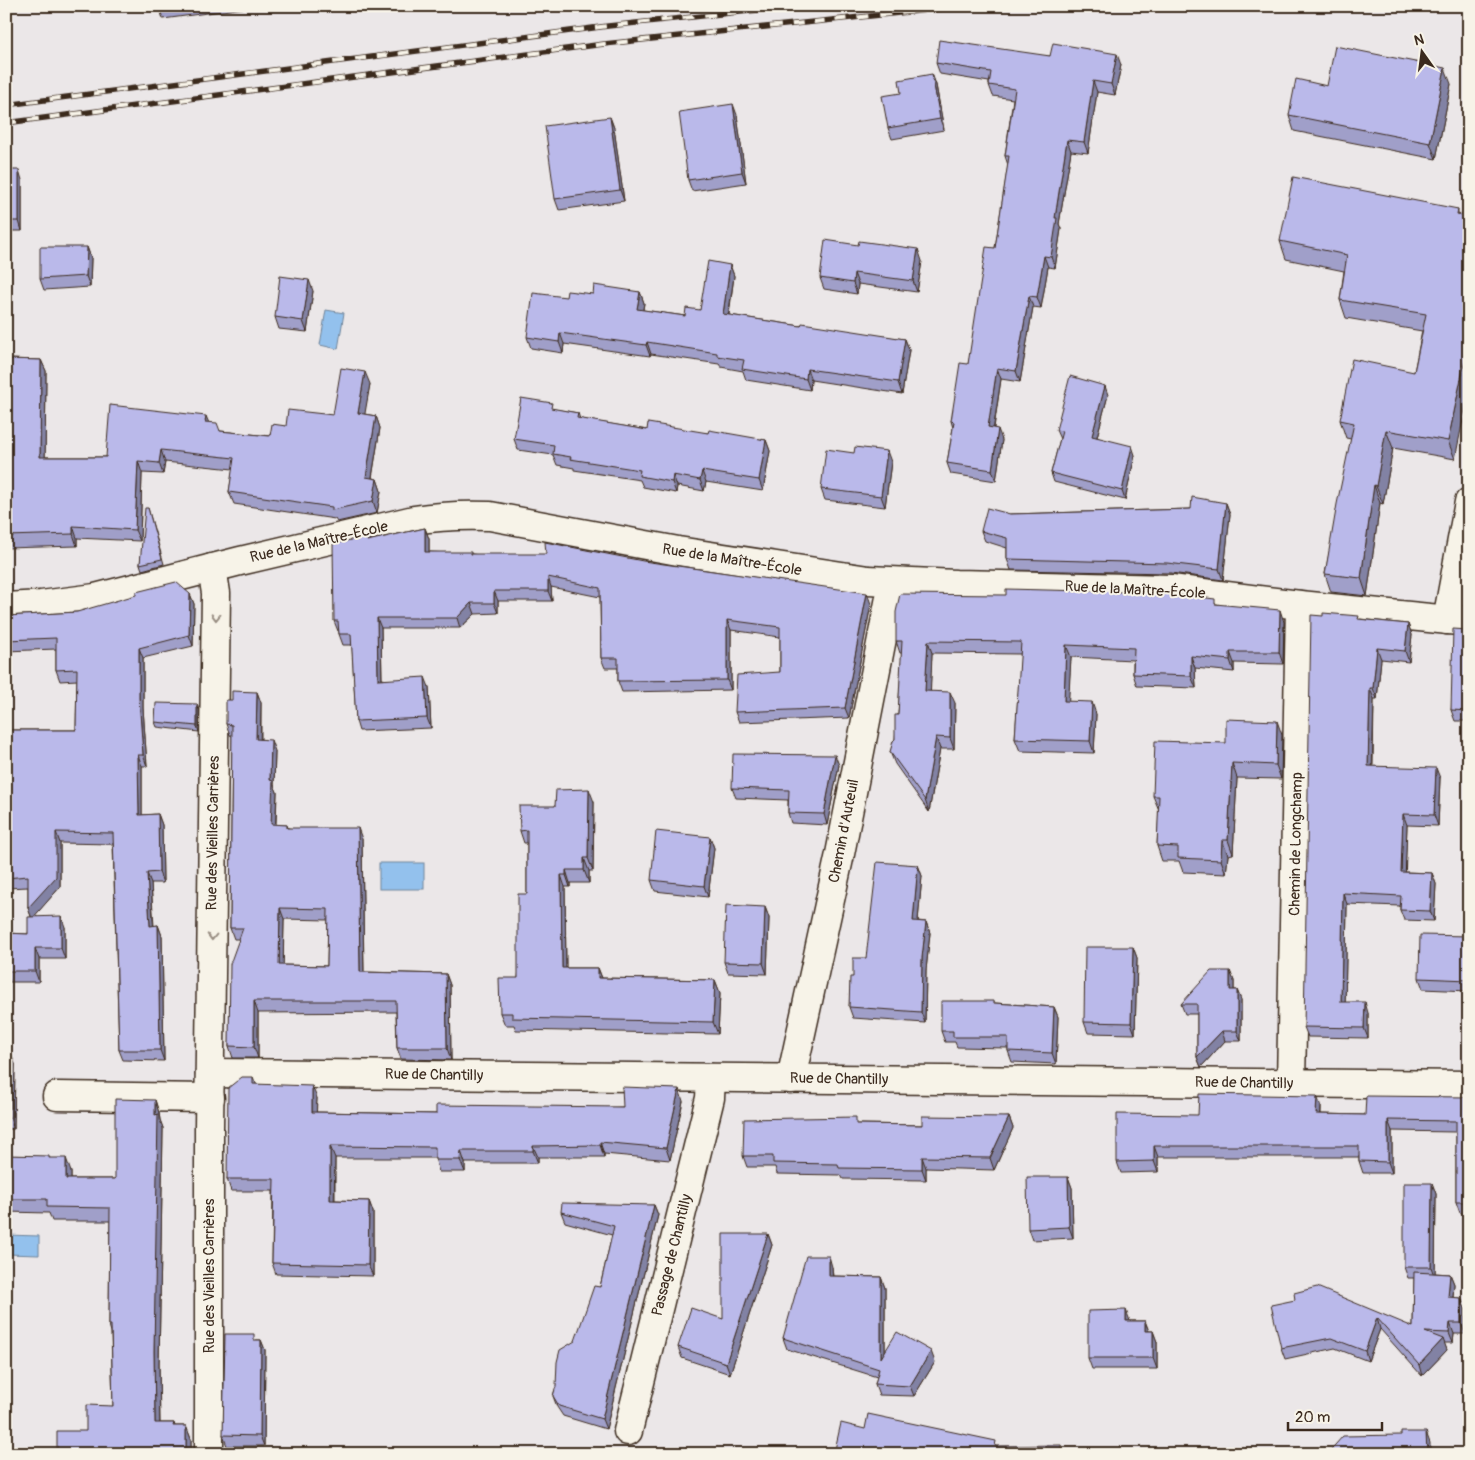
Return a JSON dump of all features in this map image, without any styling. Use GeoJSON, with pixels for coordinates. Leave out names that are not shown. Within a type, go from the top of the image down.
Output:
{"type":"FeatureCollection","features":[{"type":"Feature","properties":{"kind":"street"},"geometry":{"type":"LineString","coordinates":[[1458,621],[1469,502]]}},
{"type":"Feature","properties":{"kind":"street","name":"Rue de la Maître-École"},"geometry":{"type":"LineString","coordinates":[[6,607],[42,605],[95,598],[414,520],[443,516],[473,515],[490,516],[678,551],[868,580],[1172,589],[1300,605],[1458,621]]}},
{"type":"Feature","properties":{"kind":"street","name":"Rue des Vieilles Carrières"},"geometry":{"type":"LineString","coordinates":[[209,1454],[210,1085],[216,593],[212,568]]}},
{"type":"Feature","properties":{"kind":"street","name":"Chemin d'Auteuil"},"geometry":{"type":"LineString","coordinates":[[791,1079],[840,854],[893,582]]}},
{"type":"Feature","properties":{"kind":"street","name":"Chemin de Longchamp"},"geometry":{"type":"LineString","coordinates":[[1291,1084],[1300,605]]}},
{"type":"Feature","properties":{"kind":"street","name":"Rue de Chantilly"},"geometry":{"type":"LineString","coordinates":[[210,1085],[711,1078],[1469,1085]]}},
{"type":"Feature","properties":{"kind":"street","name":"Passage de Chantilly"},"geometry":{"type":"LineString","coordinates":[[628,1432],[697,1154],[710,1098],[711,1078]]}},
{"type":"Feature","properties":{"kind":"street"},"geometry":{"type":"LineString","coordinates":[[58,1096],[210,1085]]}},
{"type":"Feature","properties":{"kind":"water"},"geometry":{"type":"Polygon","coordinates":[[[326,310],[344,313],[338,349],[320,345],[326,310]]]}},
{"type":"Feature","properties":{"kind":"water"},"geometry":{"type":"Polygon","coordinates":[[[379,863],[424,863],[424,889],[379,889],[379,863]]]}},
{"type":"Feature","properties":{"kind":"water"},"geometry":{"type":"Polygon","coordinates":[[[6,1235],[39,1236],[39,1255],[6,1254],[6,1235]]]}},
{"type":"Feature","properties":{"kind":"building"},"geometry":{"type":"Polygon","coordinates":[[[939,40],[1050,56],[1053,43],[1117,54],[1111,84],[1093,81],[1084,142],[1067,140],[1051,257],[1044,256],[1037,297],[1029,296],[1016,371],[997,368],[988,427],[998,429],[992,470],[947,463],[954,422],[951,421],[960,363],[968,364],[986,247],[995,248],[1009,156],[1005,156],[1015,89],[989,85],[991,72],[936,63],[939,40]]]}},
{"type":"Feature","properties":{"kind":"building"},"geometry":{"type":"Polygon","coordinates":[[[1335,46],[1445,68],[1430,143],[1289,115],[1296,79],[1327,86],[1335,46]]]}},
{"type":"Feature","properties":{"kind":"building"},"geometry":{"type":"Polygon","coordinates":[[[932,74],[940,119],[888,128],[882,96],[901,93],[899,80],[932,74]]]}},
{"type":"Feature","properties":{"kind":"building"},"geometry":{"type":"Polygon","coordinates":[[[733,104],[742,172],[688,180],[679,112],[733,104]]]}},
{"type":"Feature","properties":{"kind":"building"},"geometry":{"type":"Polygon","coordinates":[[[610,117],[620,190],[555,199],[545,126],[610,117]]]}},
{"type":"Feature","properties":{"kind":"building"},"geometry":{"type":"Polygon","coordinates":[[[6,170],[19,170],[19,221],[6,221],[6,170]]]}},
{"type":"Feature","properties":{"kind":"building"},"geometry":{"type":"Polygon","coordinates":[[[1293,177],[1458,209],[1457,214],[1469,216],[1469,340],[1448,441],[1386,430],[1376,486],[1374,485],[1361,578],[1325,574],[1354,423],[1340,420],[1352,359],[1414,372],[1426,314],[1340,300],[1347,255],[1280,241],[1293,177]]]}},
{"type":"Feature","properties":{"kind":"building"},"geometry":{"type":"Polygon","coordinates":[[[825,240],[858,245],[859,241],[918,249],[913,281],[854,273],[853,283],[820,278],[825,240]]]}},
{"type":"Feature","properties":{"kind":"building"},"geometry":{"type":"Polygon","coordinates":[[[40,247],[87,247],[86,276],[40,279],[40,247]]]}},
{"type":"Feature","properties":{"kind":"building"},"geometry":{"type":"Polygon","coordinates":[[[708,261],[730,265],[723,314],[801,326],[802,323],[905,339],[898,382],[807,369],[806,379],[742,369],[744,360],[717,356],[717,353],[647,342],[646,345],[560,333],[559,342],[527,337],[533,293],[566,297],[567,291],[593,294],[594,285],[640,292],[637,309],[685,316],[686,308],[700,310],[708,261]]]}},
{"type":"Feature","properties":{"kind":"building"},"geometry":{"type":"Polygon","coordinates":[[[280,276],[309,280],[303,321],[275,317],[280,276]]]}},
{"type":"Feature","properties":{"kind":"building"},"geometry":{"type":"Polygon","coordinates":[[[6,359],[41,360],[40,457],[106,457],[110,405],[206,416],[205,422],[217,423],[220,431],[270,436],[272,424],[286,426],[288,410],[333,415],[341,368],[365,372],[358,413],[376,416],[366,477],[377,479],[373,501],[332,510],[332,507],[229,492],[234,458],[161,450],[159,463],[138,461],[135,530],[73,526],[73,534],[6,536],[6,359]]]}},
{"type":"Feature","properties":{"kind":"building"},"geometry":{"type":"Polygon","coordinates":[[[1070,376],[1105,386],[1092,436],[1132,446],[1122,491],[1051,473],[1062,431],[1056,430],[1070,376]]]}},
{"type":"Feature","properties":{"kind":"building"},"geometry":{"type":"Polygon","coordinates":[[[521,398],[552,403],[551,408],[578,413],[577,418],[647,430],[648,423],[708,433],[709,430],[766,440],[759,480],[702,471],[700,480],[673,475],[672,482],[639,476],[640,470],[570,459],[571,457],[553,454],[554,445],[514,439],[521,398]]]}},
{"type":"Feature","properties":{"kind":"building"},"geometry":{"type":"Polygon","coordinates":[[[855,447],[887,451],[881,496],[821,489],[826,449],[854,453],[855,447]]]}},
{"type":"Feature","properties":{"kind":"building"},"geometry":{"type":"Polygon","coordinates":[[[1192,497],[1226,503],[1219,569],[1167,563],[1007,559],[1007,538],[981,531],[987,508],[1010,514],[1191,509],[1192,497]]]}},
{"type":"Feature","properties":{"kind":"building"},"geometry":{"type":"Polygon","coordinates":[[[145,508],[148,508],[162,559],[140,564],[145,508]]]}},
{"type":"Feature","properties":{"kind":"building"},"geometry":{"type":"Polygon","coordinates":[[[425,528],[425,552],[546,554],[545,542],[643,561],[867,593],[845,708],[735,712],[737,675],[780,672],[780,627],[727,620],[727,680],[618,681],[618,658],[601,658],[600,588],[548,577],[548,591],[494,591],[494,603],[471,603],[457,618],[377,618],[378,680],[425,677],[427,718],[356,721],[351,634],[339,634],[338,621],[334,621],[333,544],[368,536],[367,541],[425,528]]]}},
{"type":"Feature","properties":{"kind":"building"},"geometry":{"type":"Polygon","coordinates":[[[176,582],[190,594],[189,635],[139,648],[139,698],[143,755],[138,755],[139,815],[158,814],[159,872],[147,873],[150,926],[158,925],[160,1050],[119,1050],[113,833],[56,832],[56,877],[28,908],[28,876],[6,878],[6,730],[76,730],[77,669],[56,670],[56,638],[6,640],[6,616],[77,612],[136,595],[136,592],[176,582]]]}},
{"type":"Feature","properties":{"kind":"building"},"geometry":{"type":"Polygon","coordinates":[[[1006,589],[1166,593],[1215,599],[1215,604],[1280,610],[1279,652],[1230,652],[1230,660],[1191,656],[1191,676],[1133,674],[1134,648],[1066,645],[1064,701],[1092,702],[1090,741],[1015,739],[1021,642],[928,641],[925,691],[950,692],[950,738],[936,737],[925,800],[890,752],[895,739],[895,715],[898,715],[902,641],[896,641],[896,612],[900,594],[1006,595],[1006,589]]]}},
{"type":"Feature","properties":{"kind":"building"},"geometry":{"type":"Polygon","coordinates":[[[1323,613],[1359,616],[1358,619],[1408,624],[1405,651],[1377,648],[1373,688],[1370,688],[1368,766],[1436,768],[1434,815],[1403,814],[1401,872],[1432,873],[1430,911],[1400,910],[1401,896],[1343,893],[1341,1002],[1365,1002],[1364,1028],[1304,1027],[1311,615],[1323,616],[1323,613]]]}},
{"type":"Feature","properties":{"kind":"building"},"geometry":{"type":"Polygon","coordinates":[[[1453,629],[1469,630],[1469,711],[1451,710],[1453,629]]]}},
{"type":"Feature","properties":{"kind":"building"},"geometry":{"type":"Polygon","coordinates":[[[232,691],[257,692],[256,739],[271,740],[270,780],[273,781],[271,824],[287,825],[287,828],[358,828],[360,972],[446,974],[447,1048],[397,1048],[396,1001],[254,1001],[254,1047],[229,1046],[230,964],[243,928],[230,928],[232,725],[226,724],[226,700],[232,700],[232,691]],[[280,908],[279,965],[327,966],[328,909],[280,908]]]}},
{"type":"Feature","properties":{"kind":"building"},"geometry":{"type":"Polygon","coordinates":[[[156,703],[197,704],[197,726],[155,722],[156,703]]]}},
{"type":"Feature","properties":{"kind":"building"},"geometry":{"type":"Polygon","coordinates":[[[1226,719],[1277,721],[1276,765],[1232,763],[1228,840],[1222,840],[1221,860],[1178,858],[1178,847],[1157,846],[1159,796],[1153,796],[1155,741],[1226,743],[1226,719]]]}},
{"type":"Feature","properties":{"kind":"building"},"geometry":{"type":"Polygon","coordinates":[[[733,754],[835,755],[824,814],[788,813],[789,790],[732,788],[733,754]]]}},
{"type":"Feature","properties":{"kind":"building"},"geometry":{"type":"Polygon","coordinates":[[[589,789],[588,858],[584,858],[584,870],[566,870],[566,875],[561,875],[562,968],[598,968],[598,978],[715,980],[713,1022],[512,1018],[512,1013],[500,1013],[499,978],[518,978],[518,894],[527,894],[527,830],[520,831],[519,806],[555,806],[556,790],[589,789]]]}},
{"type":"Feature","properties":{"kind":"building"},"geometry":{"type":"Polygon","coordinates":[[[656,831],[710,837],[704,886],[651,880],[656,831]]]}},
{"type":"Feature","properties":{"kind":"building"},"geometry":{"type":"Polygon","coordinates":[[[877,862],[918,865],[913,921],[926,922],[922,958],[921,1012],[849,1007],[850,977],[853,977],[853,958],[866,958],[877,862]]]}},
{"type":"Feature","properties":{"kind":"building"},"geometry":{"type":"Polygon","coordinates":[[[726,905],[765,907],[763,963],[724,962],[726,905]]]}},
{"type":"Feature","properties":{"kind":"building"},"geometry":{"type":"Polygon","coordinates":[[[61,916],[61,948],[35,948],[35,971],[6,971],[6,933],[28,934],[28,917],[61,916]]]}},
{"type":"Feature","properties":{"kind":"building"},"geometry":{"type":"Polygon","coordinates":[[[1420,935],[1469,936],[1469,980],[1419,978],[1420,935]]]}},
{"type":"Feature","properties":{"kind":"building"},"geometry":{"type":"Polygon","coordinates":[[[1085,947],[1133,947],[1131,1023],[1084,1022],[1085,947]]]}},
{"type":"Feature","properties":{"kind":"building"},"geometry":{"type":"Polygon","coordinates":[[[1211,971],[1230,971],[1230,990],[1237,990],[1237,1031],[1222,1031],[1197,1057],[1197,1004],[1181,1004],[1211,971]]]}},
{"type":"Feature","properties":{"kind":"building"},"geometry":{"type":"Polygon","coordinates":[[[941,1001],[994,1001],[994,1003],[1054,1007],[1052,1053],[1008,1051],[1008,1037],[953,1037],[953,1031],[941,1031],[941,1001]]]}},
{"type":"Feature","properties":{"kind":"building"},"geometry":{"type":"Polygon","coordinates":[[[6,1053],[11,1053],[10,1118],[6,1118],[6,1053]]]}},
{"type":"Feature","properties":{"kind":"building"},"geometry":{"type":"Polygon","coordinates":[[[242,1077],[253,1077],[253,1084],[312,1086],[312,1112],[436,1114],[436,1105],[623,1107],[622,1087],[679,1089],[666,1148],[600,1142],[600,1145],[533,1146],[533,1151],[461,1151],[460,1160],[435,1160],[435,1147],[330,1146],[330,1200],[369,1201],[368,1265],[272,1263],[274,1179],[227,1179],[228,1088],[242,1077]]]}},
{"type":"Feature","properties":{"kind":"building"},"geometry":{"type":"Polygon","coordinates":[[[1199,1094],[1317,1096],[1316,1114],[1365,1115],[1366,1096],[1469,1097],[1469,1202],[1456,1202],[1456,1121],[1388,1120],[1388,1162],[1359,1161],[1359,1146],[1154,1146],[1154,1161],[1117,1162],[1117,1114],[1198,1115],[1199,1094]]]}},
{"type":"Feature","properties":{"kind":"building"},"geometry":{"type":"Polygon","coordinates":[[[115,1099],[155,1100],[155,1115],[158,1114],[154,1351],[155,1423],[174,1423],[173,1426],[186,1426],[186,1454],[57,1454],[57,1431],[86,1431],[86,1405],[113,1406],[111,1325],[109,1325],[110,1208],[47,1207],[47,1199],[6,1199],[6,1155],[66,1158],[66,1179],[115,1179],[115,1099]]]}},
{"type":"Feature","properties":{"kind":"building"},"geometry":{"type":"Polygon","coordinates":[[[922,1116],[1009,1117],[990,1158],[922,1157],[922,1169],[839,1168],[838,1164],[773,1163],[773,1156],[743,1156],[744,1119],[856,1117],[856,1124],[922,1125],[922,1116]]]}},
{"type":"Feature","properties":{"kind":"building"},"geometry":{"type":"Polygon","coordinates":[[[1027,1177],[1068,1177],[1069,1227],[1028,1229],[1027,1177]]]}},
{"type":"Feature","properties":{"kind":"building"},"geometry":{"type":"Polygon","coordinates":[[[1404,1183],[1432,1183],[1431,1267],[1404,1267],[1404,1183]]]}},
{"type":"Feature","properties":{"kind":"building"},"geometry":{"type":"Polygon","coordinates":[[[562,1203],[654,1205],[602,1419],[559,1406],[553,1396],[560,1350],[575,1341],[594,1286],[600,1287],[614,1226],[561,1212],[562,1203]]]}},
{"type":"Feature","properties":{"kind":"building"},"geometry":{"type":"Polygon","coordinates":[[[723,1234],[768,1234],[726,1363],[678,1347],[691,1308],[723,1319],[723,1234]]]}},
{"type":"Feature","properties":{"kind":"building"},"geometry":{"type":"Polygon","coordinates":[[[806,1256],[829,1256],[829,1276],[881,1277],[881,1358],[897,1332],[931,1351],[910,1386],[875,1384],[879,1369],[783,1338],[806,1256]]]}},
{"type":"Feature","properties":{"kind":"building"},"geometry":{"type":"Polygon","coordinates":[[[1414,1272],[1450,1274],[1448,1297],[1461,1298],[1461,1323],[1450,1323],[1449,1333],[1425,1332],[1443,1339],[1419,1365],[1377,1318],[1365,1351],[1331,1338],[1281,1348],[1271,1305],[1295,1300],[1294,1293],[1317,1287],[1413,1327],[1414,1272]]]}},
{"type":"Feature","properties":{"kind":"building"},"geometry":{"type":"Polygon","coordinates":[[[1126,1310],[1126,1321],[1145,1321],[1145,1331],[1153,1331],[1153,1358],[1088,1358],[1088,1311],[1126,1310]]]}},
{"type":"Feature","properties":{"kind":"building"},"geometry":{"type":"Polygon","coordinates":[[[225,1334],[254,1334],[254,1340],[261,1340],[260,1436],[223,1435],[225,1334]]]}},
{"type":"Feature","properties":{"kind":"building"},"geometry":{"type":"Polygon","coordinates":[[[868,1414],[996,1441],[995,1446],[1061,1445],[1061,1454],[834,1454],[841,1423],[865,1429],[868,1414]]]}},
{"type":"Feature","properties":{"kind":"building"},"geometry":{"type":"Polygon","coordinates":[[[1401,1432],[1426,1432],[1427,1454],[1327,1454],[1343,1436],[1401,1435],[1401,1432]]]}},
{"type":"Feature","properties":{"kind":"railway"},"geometry":{"type":"LineString","coordinates":[[6,105],[608,26],[795,6]]}},
{"type":"Feature","properties":{"kind":"railway"},"geometry":{"type":"LineString","coordinates":[[6,123],[604,44],[966,6]]}}]}
